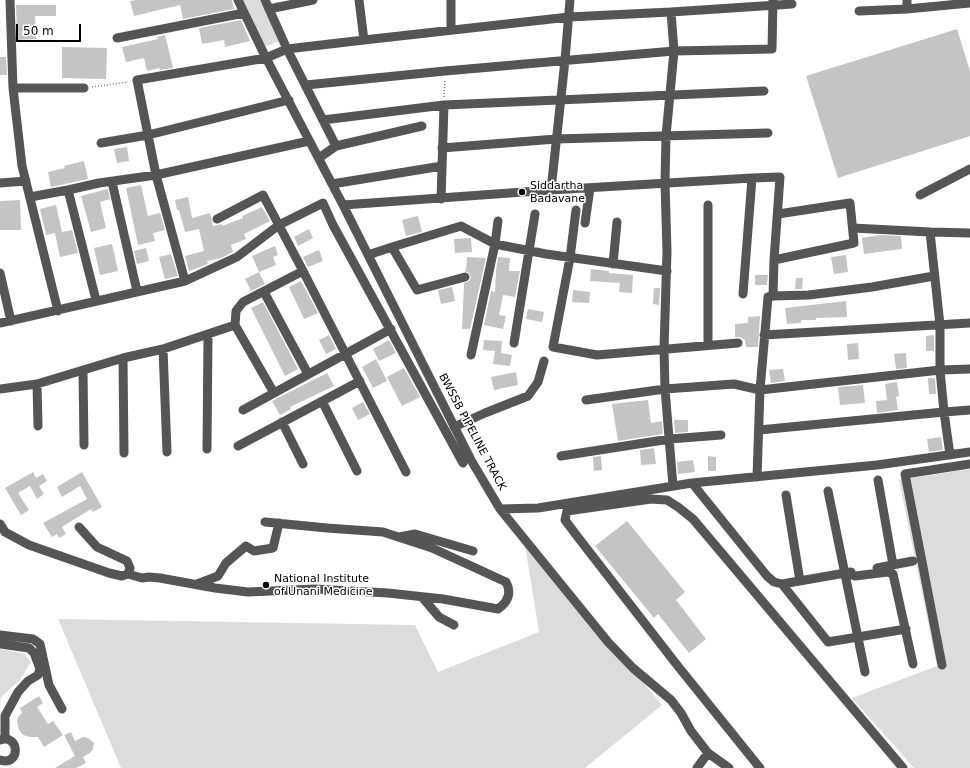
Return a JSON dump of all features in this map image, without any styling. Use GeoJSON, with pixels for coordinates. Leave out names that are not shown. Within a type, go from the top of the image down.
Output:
{"type":"FeatureCollection","features":[{"type":"Feature","properties":{"kind":"street"},"geometry":{"type":"LineString","coordinates":[[10,0],[13,88],[22,166],[58,311]]}},
{"type":"Feature","properties":{"kind":"street","name":"BWSSB PIPELINE TRACK"},"geometry":{"type":"LineString","coordinates":[[238,0],[266,58],[349,216],[474,466],[500,508],[624,660],[666,695],[677,707],[691,731],[708,753],[729,768]]}},
{"type":"Feature","properties":{"kind":"street"},"geometry":{"type":"LineString","coordinates":[[265,0],[287,49],[336,146]]}},
{"type":"Feature","properties":{"kind":"street"},"geometry":{"type":"LineString","coordinates":[[269,9],[312,0]]}},
{"type":"Feature","properties":{"kind":"street"},"geometry":{"type":"LineString","coordinates":[[359,0],[364,40]]}},
{"type":"Feature","properties":{"kind":"street"},"geometry":{"type":"LineString","coordinates":[[451,0],[451,30]]}},
{"type":"Feature","properties":{"kind":"street"},"geometry":{"type":"LineString","coordinates":[[551,190],[570,0]]}},
{"type":"Feature","properties":{"kind":"street"},"geometry":{"type":"LineString","coordinates":[[306,85],[674,51],[772,49],[773,3]]}},
{"type":"Feature","properties":{"kind":"street"},"geometry":{"type":"LineString","coordinates":[[185,281],[156,175],[137,80],[266,58],[287,49],[364,40],[569,17],[671,12],[773,3],[792,4]]}},
{"type":"Feature","properties":{"kind":"street"},"geometry":{"type":"LineString","coordinates":[[859,11],[907,5],[970,3]]}},
{"type":"Feature","properties":{"kind":"street"},"geometry":{"type":"LineString","coordinates":[[671,12],[674,51],[666,136],[665,183],[667,271],[664,349],[665,389],[673,486]]}},
{"type":"Feature","properties":{"kind":"street"},"geometry":{"type":"LineString","coordinates":[[116,38],[244,13]]}},
{"type":"Feature","properties":{"kind":"street"},"geometry":{"type":"LineString","coordinates":[[13,88],[84,88]]}},
{"type":"Feature","properties":{"kind":"street"},"geometry":{"type":"LineString","coordinates":[[323,120],[444,105],[764,91]]}},
{"type":"Feature","properties":{"kind":"street"},"geometry":{"type":"LineString","coordinates":[[101,143],[148,134],[289,100]]}},
{"type":"Feature","properties":{"kind":"street"},"geometry":{"type":"LineString","coordinates":[[441,199],[444,105]]}},
{"type":"Feature","properties":{"kind":"street"},"geometry":{"type":"LineString","coordinates":[[319,158],[336,146],[422,126]]}},
{"type":"Feature","properties":{"kind":"street"},"geometry":{"type":"LineString","coordinates":[[442,148],[556,139],[768,133]]}},
{"type":"Feature","properties":{"kind":"street"},"geometry":{"type":"LineString","coordinates":[[30,197],[99,183],[156,175],[309,141]]}},
{"type":"Feature","properties":{"kind":"street"},"geometry":{"type":"LineString","coordinates":[[332,184],[442,166]]}},
{"type":"Feature","properties":{"kind":"street"},"geometry":{"type":"LineString","coordinates":[[920,196],[970,169]]}},
{"type":"Feature","properties":{"kind":"street"},"geometry":{"type":"LineString","coordinates":[[743,294],[752,178]]}},
{"type":"Feature","properties":{"kind":"street"},"geometry":{"type":"LineString","coordinates":[[343,205],[551,190],[752,178],[780,178],[773,296]]}},
{"type":"Feature","properties":{"kind":"street"},"geometry":{"type":"LineString","coordinates":[[0,183],[26,181]]}},
{"type":"Feature","properties":{"kind":"street"},"geometry":{"type":"LineString","coordinates":[[112,182],[137,291]]}},
{"type":"Feature","properties":{"kind":"street"},"geometry":{"type":"LineString","coordinates":[[585,223],[590,188]]}},
{"type":"Feature","properties":{"kind":"street"},"geometry":{"type":"LineString","coordinates":[[68,190],[96,300]]}},
{"type":"Feature","properties":{"kind":"street"},"geometry":{"type":"LineString","coordinates":[[217,219],[262,195],[303,271],[406,472]]}},
{"type":"Feature","properties":{"kind":"street"},"geometry":{"type":"LineString","coordinates":[[0,324],[58,311],[96,300],[185,281],[237,257],[279,226],[323,203],[333,225],[463,463]]}},
{"type":"Feature","properties":{"kind":"street"},"geometry":{"type":"LineString","coordinates":[[774,260],[854,243],[850,203],[778,214]]}},
{"type":"Feature","properties":{"kind":"street"},"geometry":{"type":"LineString","coordinates":[[708,205],[708,345]]}},
{"type":"Feature","properties":{"kind":"street"},"geometry":{"type":"LineString","coordinates":[[576,210],[570,258],[554,347],[597,355],[738,343]]}},
{"type":"Feature","properties":{"kind":"street"},"geometry":{"type":"LineString","coordinates":[[514,343],[535,214]]}},
{"type":"Feature","properties":{"kind":"street"},"geometry":{"type":"LineString","coordinates":[[333,225],[349,216]]}},
{"type":"Feature","properties":{"kind":"street"},"geometry":{"type":"LineString","coordinates":[[471,355],[498,220]]}},
{"type":"Feature","properties":{"kind":"street"},"geometry":{"type":"LineString","coordinates":[[613,264],[617,222]]}},
{"type":"Feature","properties":{"kind":"street"},"geometry":{"type":"LineString","coordinates":[[368,255],[461,226],[494,244],[570,258],[667,271]]}},
{"type":"Feature","properties":{"kind":"street"},"geometry":{"type":"LineString","coordinates":[[852,228],[970,233]]}},
{"type":"Feature","properties":{"kind":"street"},"geometry":{"type":"LineString","coordinates":[[930,232],[940,325],[940,370],[950,455]]}},
{"type":"Feature","properties":{"kind":"street"},"geometry":{"type":"LineString","coordinates":[[392,247],[417,290],[465,277]]}},
{"type":"Feature","properties":{"kind":"street"},"geometry":{"type":"LineString","coordinates":[[274,393],[235,325],[236,311],[240,305],[303,271]]}},
{"type":"Feature","properties":{"kind":"street"},"geometry":{"type":"LineString","coordinates":[[0,273],[11,321]]}},
{"type":"Feature","properties":{"kind":"street"},"geometry":{"type":"LineString","coordinates":[[757,477],[760,390],[768,296],[809,295],[872,287],[934,276]]}},
{"type":"Feature","properties":{"kind":"street"},"geometry":{"type":"LineString","coordinates":[[264,292],[308,374]]}},
{"type":"Feature","properties":{"kind":"street"},"geometry":{"type":"LineString","coordinates":[[764,335],[970,322]]}},
{"type":"Feature","properties":{"kind":"street"},"geometry":{"type":"LineString","coordinates":[[0,390],[37,384],[123,358],[163,349],[235,325]]}},
{"type":"Feature","properties":{"kind":"street"},"geometry":{"type":"LineString","coordinates":[[243,410],[391,329]]}},
{"type":"Feature","properties":{"kind":"street"},"geometry":{"type":"LineString","coordinates":[[207,449],[208,335]]}},
{"type":"Feature","properties":{"kind":"street"},"geometry":{"type":"LineString","coordinates":[[163,349],[167,452]]}},
{"type":"Feature","properties":{"kind":"street"},"geometry":{"type":"LineString","coordinates":[[123,358],[124,453]]}},
{"type":"Feature","properties":{"kind":"street"},"geometry":{"type":"LineString","coordinates":[[454,427],[485,412],[528,396],[538,382],[544,361]]}},
{"type":"Feature","properties":{"kind":"street"},"geometry":{"type":"LineString","coordinates":[[586,400],[665,389],[734,384],[760,390],[940,370],[970,369]]}},
{"type":"Feature","properties":{"kind":"street"},"geometry":{"type":"LineString","coordinates":[[83,371],[84,445]]}},
{"type":"Feature","properties":{"kind":"street"},"geometry":{"type":"LineString","coordinates":[[238,446],[360,381]]}},
{"type":"Feature","properties":{"kind":"street"},"geometry":{"type":"LineString","coordinates":[[37,384],[38,426]]}},
{"type":"Feature","properties":{"kind":"street"},"geometry":{"type":"LineString","coordinates":[[322,401],[357,472]]}},
{"type":"Feature","properties":{"kind":"street"},"geometry":{"type":"LineString","coordinates":[[759,430],[970,410]]}},
{"type":"Feature","properties":{"kind":"street"},"geometry":{"type":"LineString","coordinates":[[282,422],[303,464]]}},
{"type":"Feature","properties":{"kind":"street"},"geometry":{"type":"LineString","coordinates":[[561,456],[670,439],[721,435]]}},
{"type":"Feature","properties":{"kind":"street"},"geometry":{"type":"LineString","coordinates":[[500,508],[538,508],[692,483],[877,465],[970,452]]}},
{"type":"Feature","properties":{"kind":"street"},"geometry":{"type":"LineString","coordinates":[[942,665],[905,474],[970,464]]}},
{"type":"Feature","properties":{"kind":"street"},"geometry":{"type":"LineString","coordinates":[[878,480],[893,565]]}},
{"type":"Feature","properties":{"kind":"street"},"geometry":{"type":"LineString","coordinates":[[692,483],[767,576],[774,582],[782,584],[913,562]]}},
{"type":"Feature","properties":{"kind":"street"},"geometry":{"type":"LineString","coordinates":[[828,491],[865,672]]}},
{"type":"Feature","properties":{"kind":"street"},"geometry":{"type":"LineString","coordinates":[[786,495],[800,581]]}},
{"type":"Feature","properties":{"kind":"street"},"geometry":{"type":"LineString","coordinates":[[760,768],[677,666],[577,536],[565,520],[567,511],[651,499],[667,500],[678,507],[693,519],[902,768]]}},
{"type":"Feature","properties":{"kind":"street"},"geometry":{"type":"LineString","coordinates":[[0,524],[5,532],[28,546],[122,576],[128,574],[142,578],[160,578],[248,592],[315,589],[388,593],[443,599],[498,609],[508,600],[510,591],[506,582],[432,548],[383,532],[265,522]]}},
{"type":"Feature","properties":{"kind":"street"},"geometry":{"type":"LineString","coordinates":[[197,584],[218,576],[226,563],[246,546],[254,551],[273,548],[279,523]]}},
{"type":"Feature","properties":{"kind":"street"},"geometry":{"type":"LineString","coordinates":[[79,526],[97,547],[127,560],[130,568],[128,574]]}},
{"type":"Feature","properties":{"kind":"street"},"geometry":{"type":"LineString","coordinates":[[398,537],[415,534],[473,551]]}},
{"type":"Feature","properties":{"kind":"street"},"geometry":{"type":"LineString","coordinates":[[845,574],[855,576],[888,572],[894,574],[913,664]]}},
{"type":"Feature","properties":{"kind":"street"},"geometry":{"type":"LineString","coordinates":[[782,584],[828,642],[906,629]]}},
{"type":"Feature","properties":{"kind":"street"},"geometry":{"type":"LineString","coordinates":[[422,597],[439,617],[454,626]]}},
{"type":"Feature","properties":{"kind":"street"},"geometry":{"type":"LineString","coordinates":[[0,635],[33,640],[40,644],[49,685],[62,710]]}},
{"type":"Feature","properties":{"kind":"street"},"geometry":{"type":"LineString","coordinates":[[0,644],[29,648],[34,653],[40,669]]}},
{"type":"Feature","properties":{"kind":"street"},"geometry":{"type":"LineString","coordinates":[[0,760],[8,761],[15,754],[16,750],[14,743],[11,741],[2,740],[5,716],[18,692],[28,681],[38,675],[43,657]]}},
{"type":"Feature","properties":{"kind":"street"},"geometry":{"type":"LineString","coordinates":[[698,768],[708,753]]}},
{"type":"Feature","properties":{"kind":"path"},"geometry":{"type":"LineString","coordinates":[[444,105],[445,71]]}},
{"type":"Feature","properties":{"kind":"path"},"geometry":{"type":"LineString","coordinates":[[84,88],[137,80]]}},
{"type":"Feature","properties":{"kind":"shaded area"},"geometry":{"type":"Polygon","coordinates":[[[242,0],[261,0],[281,40],[265,47],[242,0]]]}},
{"type":"Feature","properties":{"kind":"shaded area"},"geometry":{"type":"Polygon","coordinates":[[[970,469],[970,768],[914,768],[852,698],[937,666],[899,480],[970,469]]]}},
{"type":"Feature","properties":{"kind":"shaded area"},"geometry":{"type":"Polygon","coordinates":[[[524,539],[662,705],[585,768],[121,768],[58,619],[415,625],[438,672],[539,632],[524,539]]]}},
{"type":"Feature","properties":{"kind":"shaded area"},"geometry":{"type":"Polygon","coordinates":[[[0,649],[24,654],[31,662],[20,680],[1,697],[0,707],[0,649]]]}},
{"type":"Feature","properties":{"kind":"building"},"geometry":{"type":"Polygon","coordinates":[[[232,0],[234,9],[183,19],[180,5],[134,16],[130,1],[232,0]]]}},
{"type":"Feature","properties":{"kind":"building"},"geometry":{"type":"Polygon","coordinates":[[[16,5],[56,5],[56,16],[35,16],[36,39],[17,40],[16,5]]]}},
{"type":"Feature","properties":{"kind":"building"},"geometry":{"type":"Polygon","coordinates":[[[241,20],[250,41],[225,47],[224,40],[202,44],[199,28],[241,20]]]}},
{"type":"Feature","properties":{"kind":"building"},"geometry":{"type":"Polygon","coordinates":[[[957,29],[970,71],[970,136],[838,178],[806,76],[957,29]]]}},
{"type":"Feature","properties":{"kind":"building"},"geometry":{"type":"Polygon","coordinates":[[[165,35],[173,68],[160,70],[159,68],[147,71],[144,58],[126,62],[122,47],[158,39],[157,37],[165,35]]]}},
{"type":"Feature","properties":{"kind":"building"},"geometry":{"type":"Polygon","coordinates":[[[62,47],[107,48],[106,79],[62,78],[62,47]]]}},
{"type":"Feature","properties":{"kind":"building"},"geometry":{"type":"Polygon","coordinates":[[[0,57],[6,57],[7,75],[0,75],[0,57]]]}},
{"type":"Feature","properties":{"kind":"building"},"geometry":{"type":"Polygon","coordinates":[[[127,147],[129,161],[117,163],[114,149],[127,147]]]}},
{"type":"Feature","properties":{"kind":"building"},"geometry":{"type":"Polygon","coordinates":[[[84,161],[88,179],[51,187],[48,172],[84,161]]]}},
{"type":"Feature","properties":{"kind":"building"},"geometry":{"type":"Polygon","coordinates":[[[141,185],[148,216],[160,213],[165,230],[153,233],[155,241],[138,245],[126,188],[141,185]]]}},
{"type":"Feature","properties":{"kind":"building"},"geometry":{"type":"Polygon","coordinates":[[[108,189],[110,199],[100,202],[106,228],[91,232],[81,196],[108,189]]]}},
{"type":"Feature","properties":{"kind":"building"},"geometry":{"type":"Polygon","coordinates":[[[188,197],[192,218],[210,213],[213,226],[222,224],[222,226],[243,218],[242,216],[262,207],[270,221],[244,234],[246,239],[231,245],[233,252],[221,258],[207,261],[208,264],[189,271],[185,256],[204,251],[199,229],[185,232],[179,210],[177,210],[175,200],[188,197]]]}},
{"type":"Feature","properties":{"kind":"building"},"geometry":{"type":"Polygon","coordinates":[[[20,200],[21,230],[0,230],[0,201],[20,200]]]}},
{"type":"Feature","properties":{"kind":"building"},"geometry":{"type":"Polygon","coordinates":[[[56,205],[62,232],[72,230],[78,253],[60,257],[55,233],[46,235],[40,209],[56,205]]]}},
{"type":"Feature","properties":{"kind":"building"},"geometry":{"type":"Polygon","coordinates":[[[418,216],[422,232],[406,236],[402,220],[418,216]]]}},
{"type":"Feature","properties":{"kind":"building"},"geometry":{"type":"Polygon","coordinates":[[[309,229],[313,238],[298,246],[294,237],[309,229]]]}},
{"type":"Feature","properties":{"kind":"building"},"geometry":{"type":"Polygon","coordinates":[[[880,235],[901,236],[902,249],[864,254],[862,238],[880,235]]]}},
{"type":"Feature","properties":{"kind":"building"},"geometry":{"type":"Polygon","coordinates":[[[471,238],[472,252],[455,253],[454,239],[471,238]]]}},
{"type":"Feature","properties":{"kind":"building"},"geometry":{"type":"Polygon","coordinates":[[[112,244],[118,271],[100,275],[94,248],[112,244]]]}},
{"type":"Feature","properties":{"kind":"building"},"geometry":{"type":"Polygon","coordinates":[[[275,246],[278,255],[273,257],[276,265],[259,272],[252,256],[275,246]]]}},
{"type":"Feature","properties":{"kind":"building"},"geometry":{"type":"Polygon","coordinates":[[[146,248],[149,261],[137,264],[134,251],[146,248]]]}},
{"type":"Feature","properties":{"kind":"building"},"geometry":{"type":"Polygon","coordinates":[[[319,250],[323,261],[308,267],[303,257],[319,250]]]}},
{"type":"Feature","properties":{"kind":"building"},"geometry":{"type":"Polygon","coordinates":[[[171,254],[178,276],[165,279],[159,257],[171,254]]]}},
{"type":"Feature","properties":{"kind":"building"},"geometry":{"type":"Polygon","coordinates":[[[846,255],[848,272],[834,274],[831,257],[846,255]]]}},
{"type":"Feature","properties":{"kind":"building"},"geometry":{"type":"Polygon","coordinates":[[[467,257],[486,258],[470,329],[462,329],[464,283],[469,281],[471,278],[469,273],[465,271],[467,257]]]}},
{"type":"Feature","properties":{"kind":"building"},"geometry":{"type":"Polygon","coordinates":[[[498,257],[510,258],[509,271],[520,271],[515,297],[503,295],[499,315],[506,316],[503,329],[484,325],[491,291],[495,292],[498,257]]]}},
{"type":"Feature","properties":{"kind":"building"},"geometry":{"type":"Polygon","coordinates":[[[591,269],[609,271],[609,273],[633,275],[632,293],[619,292],[620,283],[590,281],[591,269]]]}},
{"type":"Feature","properties":{"kind":"building"},"geometry":{"type":"Polygon","coordinates":[[[259,272],[265,284],[251,291],[245,279],[259,272]]]}},
{"type":"Feature","properties":{"kind":"building"},"geometry":{"type":"Polygon","coordinates":[[[755,275],[768,275],[767,285],[755,285],[755,275]]]}},
{"type":"Feature","properties":{"kind":"building"},"geometry":{"type":"Polygon","coordinates":[[[796,278],[803,278],[802,289],[795,289],[796,278]]]}},
{"type":"Feature","properties":{"kind":"building"},"geometry":{"type":"Polygon","coordinates":[[[301,281],[318,313],[304,319],[289,287],[301,281]]]}},
{"type":"Feature","properties":{"kind":"building"},"geometry":{"type":"Polygon","coordinates":[[[452,287],[455,301],[441,304],[438,290],[452,287]]]}},
{"type":"Feature","properties":{"kind":"building"},"geometry":{"type":"Polygon","coordinates":[[[654,288],[660,288],[659,305],[653,304],[654,288]]]}},
{"type":"Feature","properties":{"kind":"building"},"geometry":{"type":"Polygon","coordinates":[[[573,290],[590,292],[589,303],[572,302],[573,290]]]}},
{"type":"Feature","properties":{"kind":"building"},"geometry":{"type":"Polygon","coordinates":[[[846,301],[847,317],[816,318],[816,320],[801,320],[801,323],[787,324],[785,308],[846,301]]]}},
{"type":"Feature","properties":{"kind":"building"},"geometry":{"type":"Polygon","coordinates":[[[263,302],[298,369],[285,376],[251,308],[263,302]]]}},
{"type":"Feature","properties":{"kind":"building"},"geometry":{"type":"Polygon","coordinates":[[[528,309],[544,312],[542,322],[526,319],[528,309]]]}},
{"type":"Feature","properties":{"kind":"building"},"geometry":{"type":"Polygon","coordinates":[[[760,316],[758,347],[746,347],[745,340],[740,337],[735,337],[735,324],[748,323],[748,317],[760,316]]]}},
{"type":"Feature","properties":{"kind":"building"},"geometry":{"type":"Polygon","coordinates":[[[329,335],[336,349],[326,354],[319,340],[329,335]]]}},
{"type":"Feature","properties":{"kind":"building"},"geometry":{"type":"Polygon","coordinates":[[[934,335],[934,351],[926,351],[926,336],[934,335]]]}},
{"type":"Feature","properties":{"kind":"building"},"geometry":{"type":"Polygon","coordinates":[[[389,340],[396,353],[379,361],[373,349],[389,340]]]}},
{"type":"Feature","properties":{"kind":"building"},"geometry":{"type":"Polygon","coordinates":[[[484,340],[502,341],[501,353],[512,355],[510,366],[493,364],[495,351],[483,350],[484,340]]]}},
{"type":"Feature","properties":{"kind":"building"},"geometry":{"type":"Polygon","coordinates":[[[858,343],[859,359],[848,360],[847,344],[858,343]]]}},
{"type":"Feature","properties":{"kind":"building"},"geometry":{"type":"Polygon","coordinates":[[[906,353],[907,368],[896,369],[894,354],[906,353]]]}},
{"type":"Feature","properties":{"kind":"building"},"geometry":{"type":"Polygon","coordinates":[[[376,359],[387,381],[373,388],[362,367],[376,359]]]}},
{"type":"Feature","properties":{"kind":"building"},"geometry":{"type":"Polygon","coordinates":[[[404,368],[420,397],[402,406],[387,377],[404,368]]]}},
{"type":"Feature","properties":{"kind":"building"},"geometry":{"type":"Polygon","coordinates":[[[783,369],[785,381],[771,383],[769,370],[783,369]]]}},
{"type":"Feature","properties":{"kind":"building"},"geometry":{"type":"Polygon","coordinates":[[[516,372],[518,385],[494,390],[491,377],[516,372]]]}},
{"type":"Feature","properties":{"kind":"building"},"geometry":{"type":"Polygon","coordinates":[[[327,373],[334,386],[290,407],[291,409],[280,415],[272,401],[327,373]]]}},
{"type":"Feature","properties":{"kind":"building"},"geometry":{"type":"Polygon","coordinates":[[[928,378],[935,378],[936,394],[929,394],[928,378]]]}},
{"type":"Feature","properties":{"kind":"building"},"geometry":{"type":"Polygon","coordinates":[[[897,382],[899,396],[896,397],[898,410],[877,413],[876,401],[887,400],[885,384],[897,382]]]}},
{"type":"Feature","properties":{"kind":"building"},"geometry":{"type":"Polygon","coordinates":[[[863,385],[865,403],[840,405],[838,387],[863,385]]]}},
{"type":"Feature","properties":{"kind":"building"},"geometry":{"type":"Polygon","coordinates":[[[648,400],[651,423],[662,421],[663,434],[618,441],[612,404],[648,400]]]}},
{"type":"Feature","properties":{"kind":"building"},"geometry":{"type":"Polygon","coordinates":[[[363,402],[370,414],[358,420],[352,408],[363,402]]]}},
{"type":"Feature","properties":{"kind":"building"},"geometry":{"type":"Polygon","coordinates":[[[674,420],[688,420],[688,432],[675,433],[674,420]]]}},
{"type":"Feature","properties":{"kind":"building"},"geometry":{"type":"Polygon","coordinates":[[[941,437],[943,450],[929,452],[927,439],[941,437]]]}},
{"type":"Feature","properties":{"kind":"building"},"geometry":{"type":"Polygon","coordinates":[[[654,448],[656,464],[641,465],[640,450],[654,448]]]}},
{"type":"Feature","properties":{"kind":"building"},"geometry":{"type":"Polygon","coordinates":[[[601,456],[602,470],[594,471],[593,457],[601,456]]]}},
{"type":"Feature","properties":{"kind":"building"},"geometry":{"type":"Polygon","coordinates":[[[708,456],[716,457],[716,471],[708,471],[708,456]]]}},
{"type":"Feature","properties":{"kind":"building"},"geometry":{"type":"Polygon","coordinates":[[[693,460],[695,472],[678,474],[677,462],[693,460]]]}},
{"type":"Feature","properties":{"kind":"building"},"geometry":{"type":"Polygon","coordinates":[[[33,472],[36,478],[43,474],[47,481],[39,486],[44,494],[37,499],[30,486],[18,493],[29,510],[21,515],[5,488],[33,472]]]}},
{"type":"Feature","properties":{"kind":"building"},"geometry":{"type":"Polygon","coordinates":[[[82,472],[102,507],[93,512],[91,509],[62,527],[66,534],[59,538],[57,534],[52,537],[43,523],[87,499],[80,486],[62,497],[57,487],[82,472]]]}},
{"type":"Feature","properties":{"kind":"building"},"geometry":{"type":"Polygon","coordinates":[[[627,521],[685,592],[676,600],[706,639],[689,653],[658,614],[654,618],[595,546],[627,521]]]}},
{"type":"Feature","properties":{"kind":"building"},"geometry":{"type":"Polygon","coordinates":[[[39,696],[43,703],[37,707],[48,724],[53,721],[63,735],[44,747],[38,737],[23,735],[19,730],[17,722],[18,717],[22,713],[20,708],[39,696]]]}},
{"type":"Feature","properties":{"kind":"building"},"geometry":{"type":"Polygon","coordinates":[[[71,732],[75,741],[83,737],[88,738],[94,743],[93,749],[90,753],[83,757],[86,763],[76,768],[55,768],[75,756],[64,735],[71,732]]]}},
{"type":"Feature","properties":{"kind":"place","name":"Siddartha Badavane"},"geometry":{"type":"Point","coordinates":[522,192]}},
{"type":"Feature","properties":{"kind":"place","name":"National Institute of Unani Medicine"},"geometry":{"type":"Point","coordinates":[266,585]}}]}
